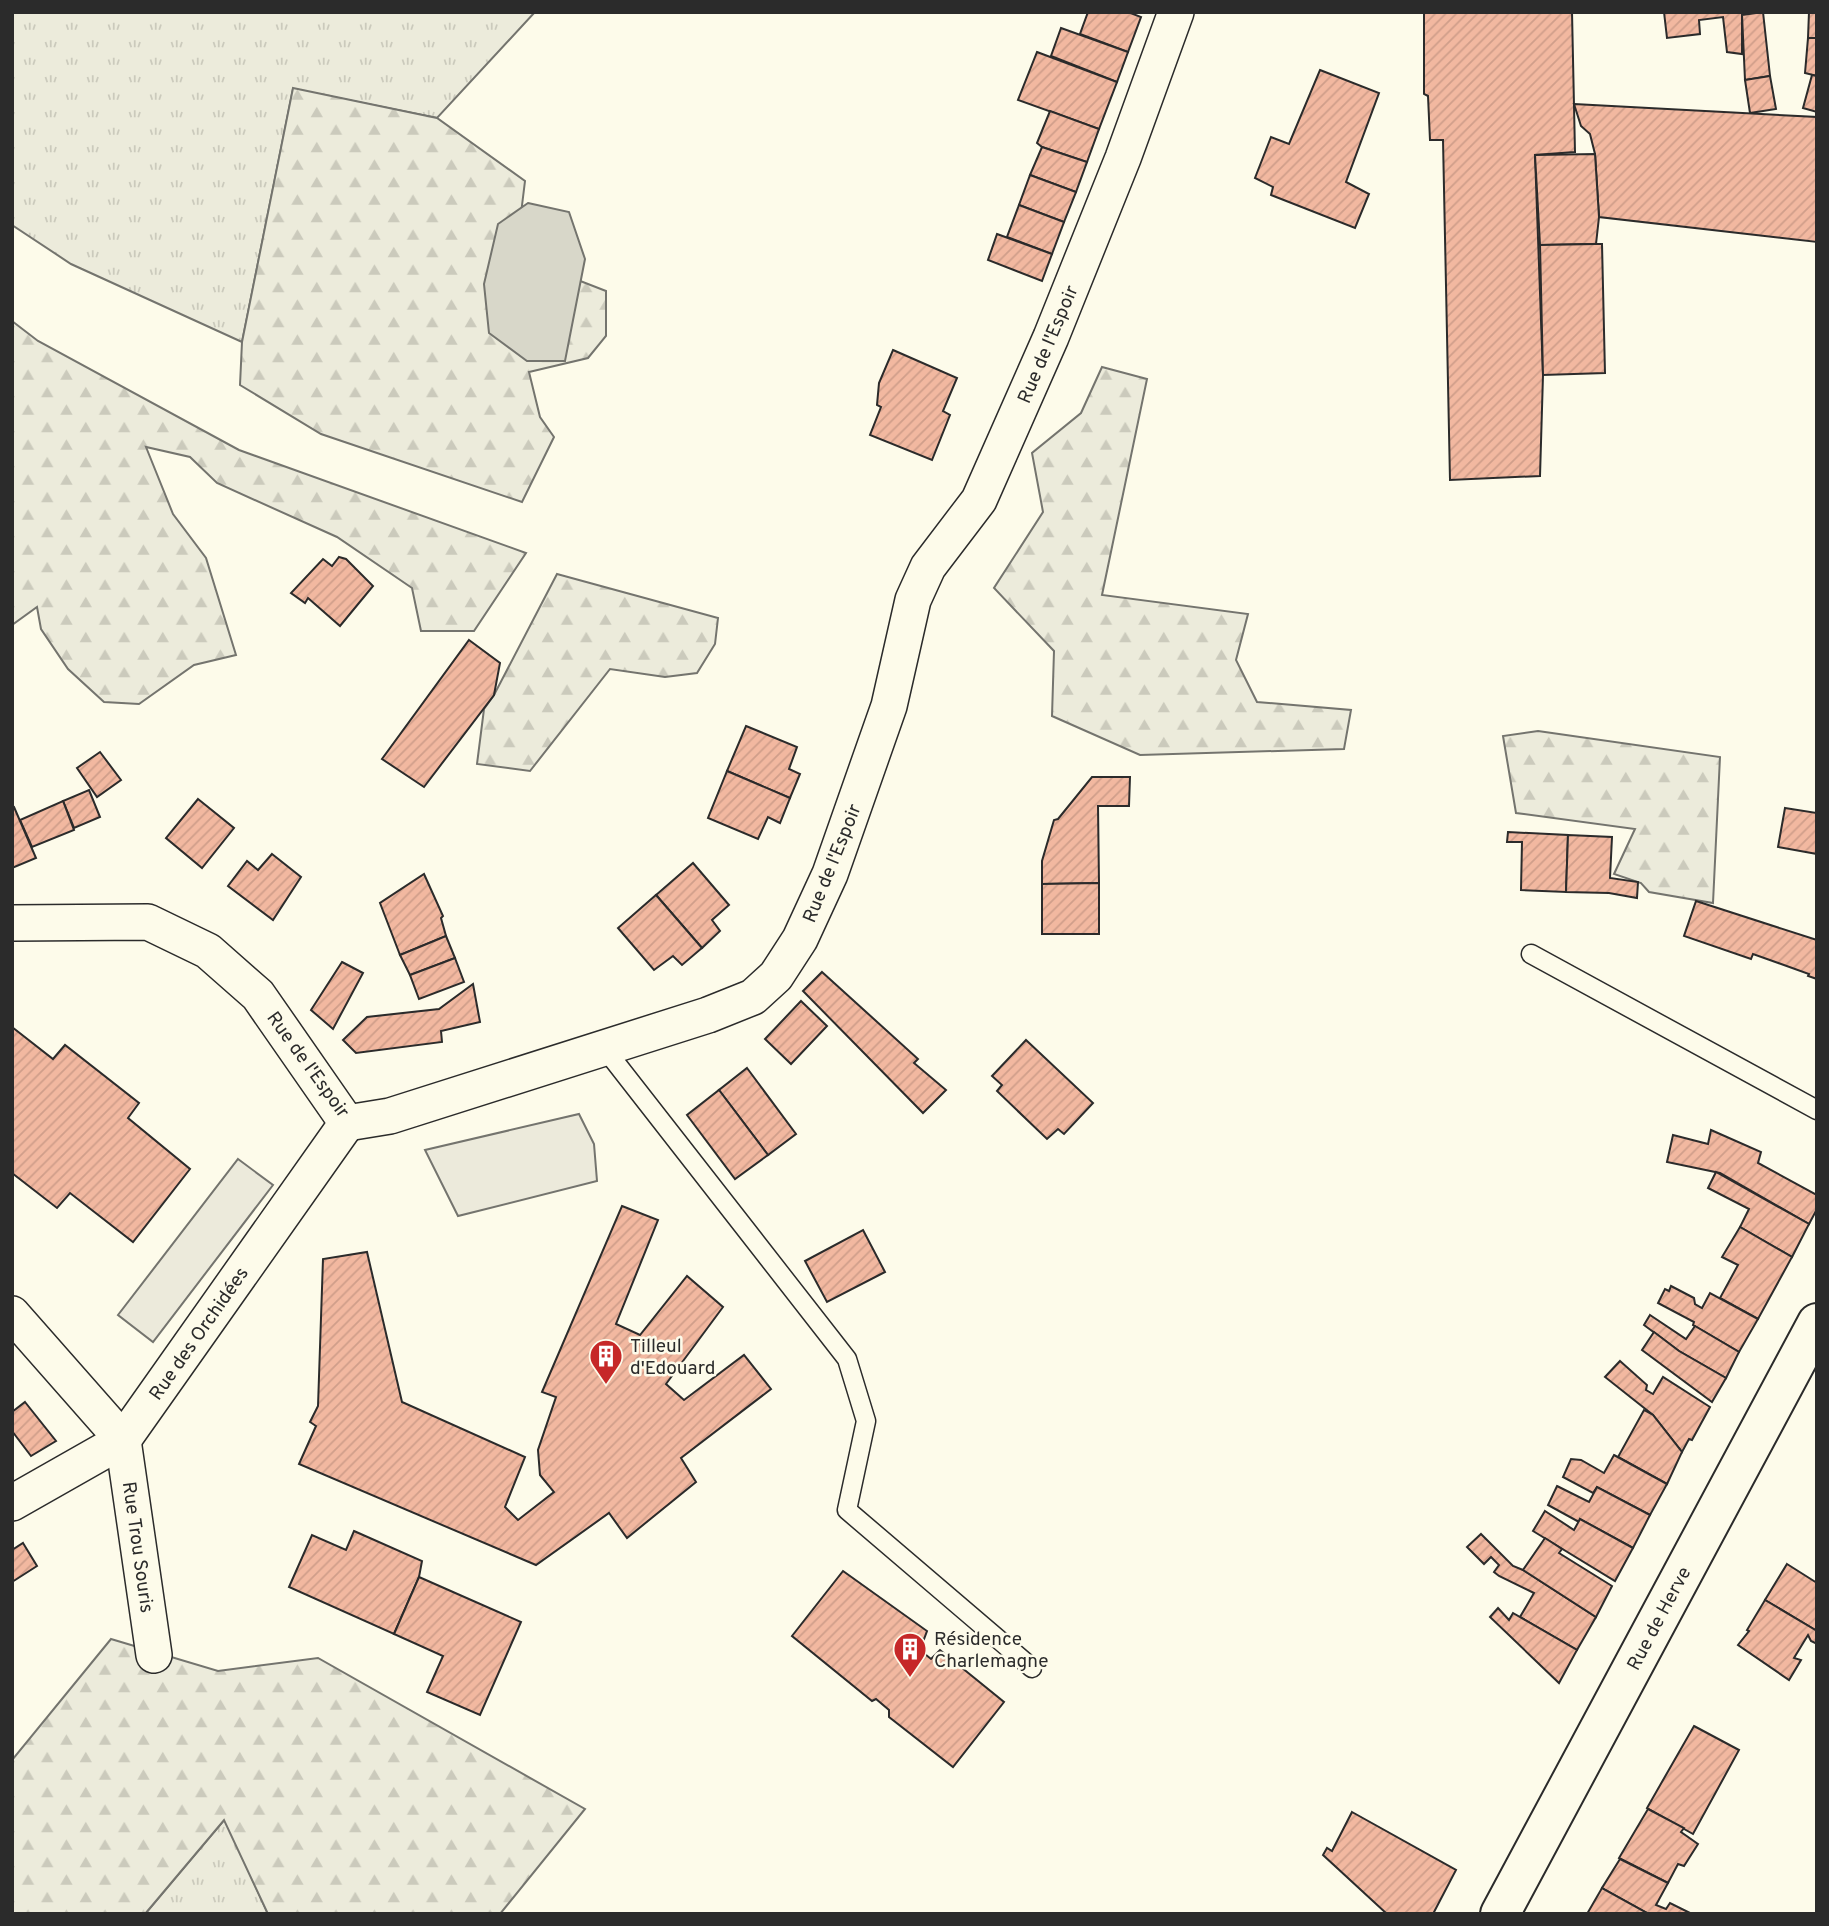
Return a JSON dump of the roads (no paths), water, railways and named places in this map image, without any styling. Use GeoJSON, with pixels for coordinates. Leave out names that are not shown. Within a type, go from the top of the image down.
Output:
{"type":"FeatureCollection","features":[{"type":"Feature","properties":{"kind":"main road","name":"Rue de Herve"},"geometry":{"type":"LineString","coordinates":[[1500,1914],[1807,1364],[1817,1323]]}},
{"type":"Feature","properties":{"kind":"street","name":"Rue de l'Espoir"},"geometry":{"type":"LineString","coordinates":[[12,923],[148,922],[208,951],[258,995],[347,1122],[390,1116],[605,1049],[753,997],[776,976],[800,939],[830,874],[889,706],[913,600],[928,567],[979,500],[1051,337],[1123,158],[1176,12]]}},
{"type":"Feature","properties":{"kind":"street","name":"Rue des Orchidées"},"geometry":{"type":"LineString","coordinates":[[12,1503],[123,1440],[347,1122]]}},
{"type":"Feature","properties":{"kind":"street"},"geometry":{"type":"LineString","coordinates":[[12,1314],[123,1440]]}},
{"type":"Feature","properties":{"kind":"street","name":"Rue Trou Souris"},"geometry":{"type":"LineString","coordinates":[[123,1440],[154,1655]]}},
{"type":"Feature","properties":{"kind":"lane"},"geometry":{"type":"LineString","coordinates":[[1531,954],[1817,1110]]}},
{"type":"Feature","properties":{"kind":"lane"},"geometry":{"type":"LineString","coordinates":[[605,1049],[847,1359],[866,1421],[847,1510],[1032,1668]]}},
{"type":"Feature","properties":{"kind":"place","name":"Tilleul d'Edouard"},"geometry":{"type":"Point","coordinates":[606,1386]}},
{"type":"Feature","properties":{"kind":"place","name":"Résidence Charlemagne"},"geometry":{"type":"Point","coordinates":[910,1679]}}]}
